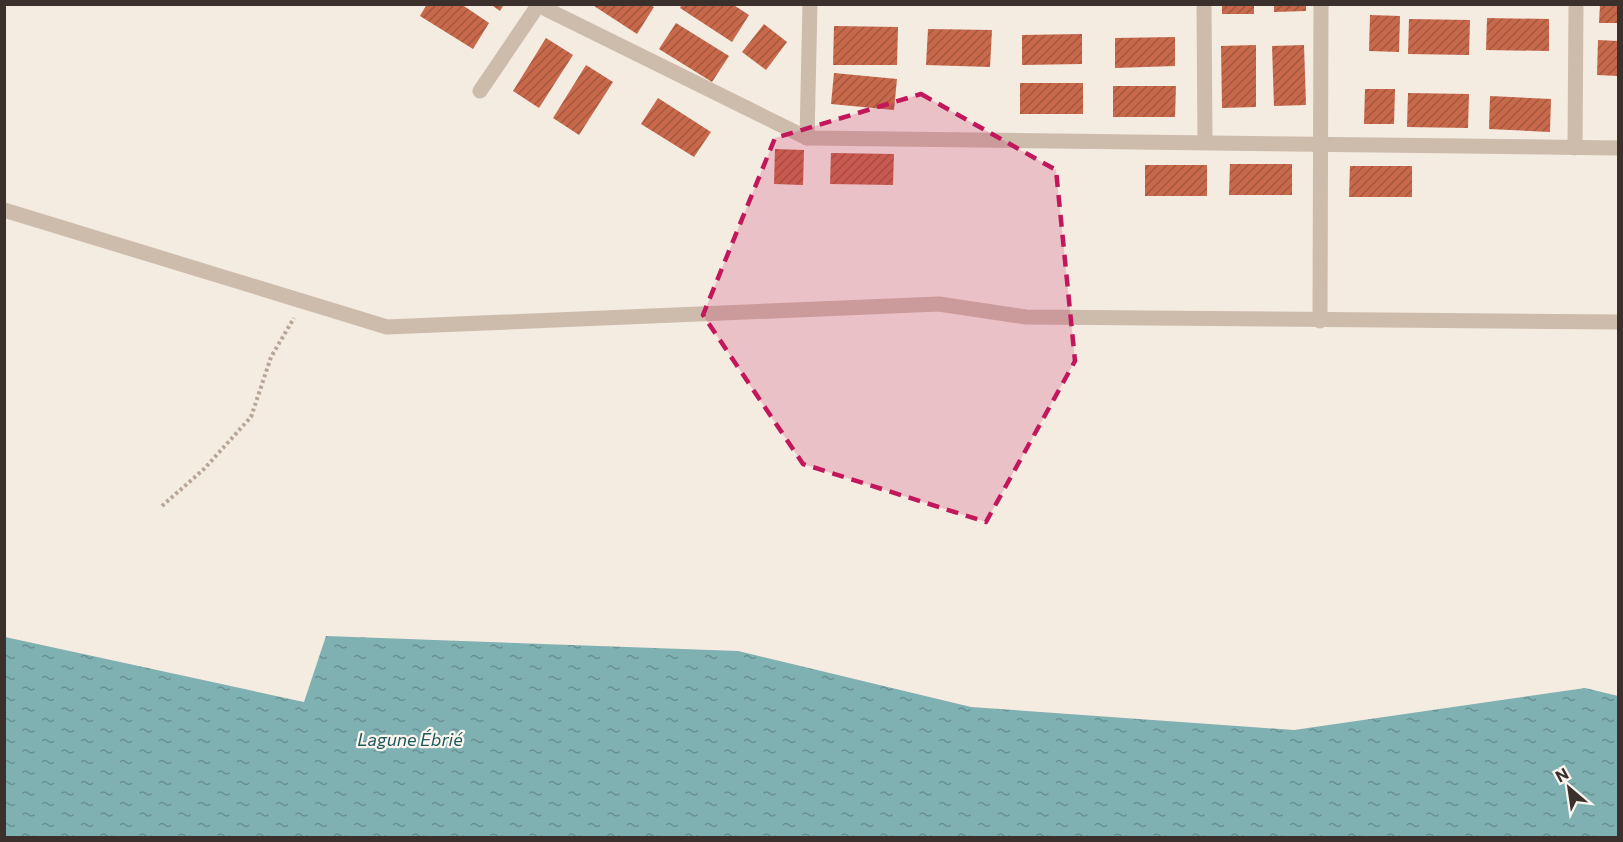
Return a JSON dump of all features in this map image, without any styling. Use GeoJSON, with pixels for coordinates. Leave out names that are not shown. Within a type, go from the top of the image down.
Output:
{"type":"FeatureCollection","features":[{"type":"Feature","properties":{"kind":"street"},"geometry":{"type":"LineString","coordinates":[[807,138],[810,4]]}},
{"type":"Feature","properties":{"kind":"street"},"geometry":{"type":"LineString","coordinates":[[1204,4],[1205,142]]}},
{"type":"Feature","properties":{"kind":"street"},"geometry":{"type":"LineString","coordinates":[[1320,321],[1321,4]]}},
{"type":"Feature","properties":{"kind":"street"},"geometry":{"type":"LineString","coordinates":[[1575,148],[1576,4]]}},
{"type":"Feature","properties":{"kind":"street"},"geometry":{"type":"LineString","coordinates":[[480,91],[539,5],[807,138],[1618,148]]}},
{"type":"Feature","properties":{"kind":"street"},"geometry":{"type":"LineString","coordinates":[[4,210],[387,327],[939,304],[1026,317],[1618,322]]}},
{"type":"Feature","properties":{"kind":"path"},"geometry":{"type":"LineString","coordinates":[[162,506],[204,469],[251,417],[271,357],[304,302]]}},
{"type":"Feature","properties":{"kind":"highlighted area"},"geometry":{"type":"Polygon","coordinates":[[[921,94],[1056,170],[1075,361],[986,522],[803,464],[703,315],[775,138],[921,94]]]}},
{"type":"Feature","properties":{"kind":"water","name":"Lagune Ébrié"},"geometry":{"type":"Polygon","coordinates":[[[326,636],[738,651],[971,707],[1294,730],[1585,688],[1618,696],[1618,837],[5,837],[5,637],[304,702],[326,636]]]}},
{"type":"Feature","properties":{"kind":"building"},"geometry":{"type":"Polygon","coordinates":[[[427,4],[461,4],[489,23],[473,49],[420,16],[427,4]]]}},
{"type":"Feature","properties":{"kind":"building"},"geometry":{"type":"Polygon","coordinates":[[[490,4],[504,4],[500,11],[490,4]]]}},
{"type":"Feature","properties":{"kind":"building"},"geometry":{"type":"Polygon","coordinates":[[[591,4],[649,4],[654,7],[637,34],[591,4]]]}},
{"type":"Feature","properties":{"kind":"building"},"geometry":{"type":"Polygon","coordinates":[[[682,4],[732,4],[749,15],[732,42],[680,8],[682,4]]]}},
{"type":"Feature","properties":{"kind":"building"},"geometry":{"type":"Polygon","coordinates":[[[1222,4],[1254,4],[1254,14],[1222,14],[1222,4]]]}},
{"type":"Feature","properties":{"kind":"building"},"geometry":{"type":"Polygon","coordinates":[[[1274,4],[1306,4],[1306,11],[1274,12],[1274,4]]]}},
{"type":"Feature","properties":{"kind":"building"},"geometry":{"type":"Polygon","coordinates":[[[1600,4],[1618,4],[1618,23],[1599,23],[1600,4]]]}},
{"type":"Feature","properties":{"kind":"building"},"geometry":{"type":"Polygon","coordinates":[[[1370,15],[1400,16],[1399,52],[1369,51],[1370,15]]]}},
{"type":"Feature","properties":{"kind":"building"},"geometry":{"type":"Polygon","coordinates":[[[1487,18],[1549,19],[1549,51],[1486,50],[1487,18]]]}},
{"type":"Feature","properties":{"kind":"building"},"geometry":{"type":"Polygon","coordinates":[[[1409,19],[1470,20],[1469,55],[1408,54],[1409,19]]]}},
{"type":"Feature","properties":{"kind":"building"},"geometry":{"type":"Polygon","coordinates":[[[676,23],[729,56],[712,82],[659,49],[676,23]]]}},
{"type":"Feature","properties":{"kind":"building"},"geometry":{"type":"Polygon","coordinates":[[[764,24],[787,42],[766,70],[742,52],[764,24]]]}},
{"type":"Feature","properties":{"kind":"building"},"geometry":{"type":"Polygon","coordinates":[[[834,26],[898,27],[897,65],[833,65],[834,26]]]}},
{"type":"Feature","properties":{"kind":"building"},"geometry":{"type":"Polygon","coordinates":[[[928,29],[992,30],[990,67],[926,65],[928,29]]]}},
{"type":"Feature","properties":{"kind":"building"},"geometry":{"type":"Polygon","coordinates":[[[1082,34],[1082,64],[1022,65],[1022,35],[1082,34]]]}},
{"type":"Feature","properties":{"kind":"building"},"geometry":{"type":"Polygon","coordinates":[[[1175,37],[1175,66],[1115,68],[1115,38],[1175,37]]]}},
{"type":"Feature","properties":{"kind":"building"},"geometry":{"type":"Polygon","coordinates":[[[546,38],[573,55],[539,108],[513,91],[546,38]]]}},
{"type":"Feature","properties":{"kind":"building"},"geometry":{"type":"Polygon","coordinates":[[[1598,40],[1618,41],[1618,76],[1597,75],[1598,40]]]}},
{"type":"Feature","properties":{"kind":"building"},"geometry":{"type":"Polygon","coordinates":[[[1256,45],[1256,107],[1222,108],[1221,46],[1256,45]]]}},
{"type":"Feature","properties":{"kind":"building"},"geometry":{"type":"Polygon","coordinates":[[[1304,45],[1306,105],[1274,106],[1272,46],[1304,45]]]}},
{"type":"Feature","properties":{"kind":"building"},"geometry":{"type":"Polygon","coordinates":[[[586,65],[613,82],[579,135],[553,118],[586,65]]]}},
{"type":"Feature","properties":{"kind":"building"},"geometry":{"type":"Polygon","coordinates":[[[834,73],[897,79],[894,110],[831,104],[834,73]]]}},
{"type":"Feature","properties":{"kind":"building"},"geometry":{"type":"Polygon","coordinates":[[[1020,83],[1083,83],[1083,114],[1020,114],[1020,83]]]}},
{"type":"Feature","properties":{"kind":"building"},"geometry":{"type":"Polygon","coordinates":[[[1113,86],[1176,86],[1175,117],[1113,117],[1113,86]]]}},
{"type":"Feature","properties":{"kind":"building"},"geometry":{"type":"Polygon","coordinates":[[[1365,89],[1395,89],[1394,124],[1364,124],[1365,89]]]}},
{"type":"Feature","properties":{"kind":"building"},"geometry":{"type":"Polygon","coordinates":[[[1408,93],[1469,94],[1468,128],[1407,127],[1408,93]]]}},
{"type":"Feature","properties":{"kind":"building"},"geometry":{"type":"Polygon","coordinates":[[[1490,96],[1551,99],[1550,132],[1489,129],[1490,96]]]}},
{"type":"Feature","properties":{"kind":"building"},"geometry":{"type":"Polygon","coordinates":[[[658,98],[711,132],[694,157],[641,124],[658,98]]]}},
{"type":"Feature","properties":{"kind":"building"},"geometry":{"type":"Polygon","coordinates":[[[775,149],[804,150],[803,185],[774,184],[775,149]]]}},
{"type":"Feature","properties":{"kind":"building"},"geometry":{"type":"Polygon","coordinates":[[[831,153],[894,154],[893,185],[830,184],[831,153]]]}},
{"type":"Feature","properties":{"kind":"building"},"geometry":{"type":"Polygon","coordinates":[[[1230,164],[1292,164],[1292,195],[1229,195],[1230,164]]]}},
{"type":"Feature","properties":{"kind":"building"},"geometry":{"type":"Polygon","coordinates":[[[1145,165],[1207,165],[1207,196],[1145,196],[1145,165]]]}},
{"type":"Feature","properties":{"kind":"building"},"geometry":{"type":"Polygon","coordinates":[[[1350,166],[1412,166],[1412,197],[1349,197],[1350,166]]]}}]}
